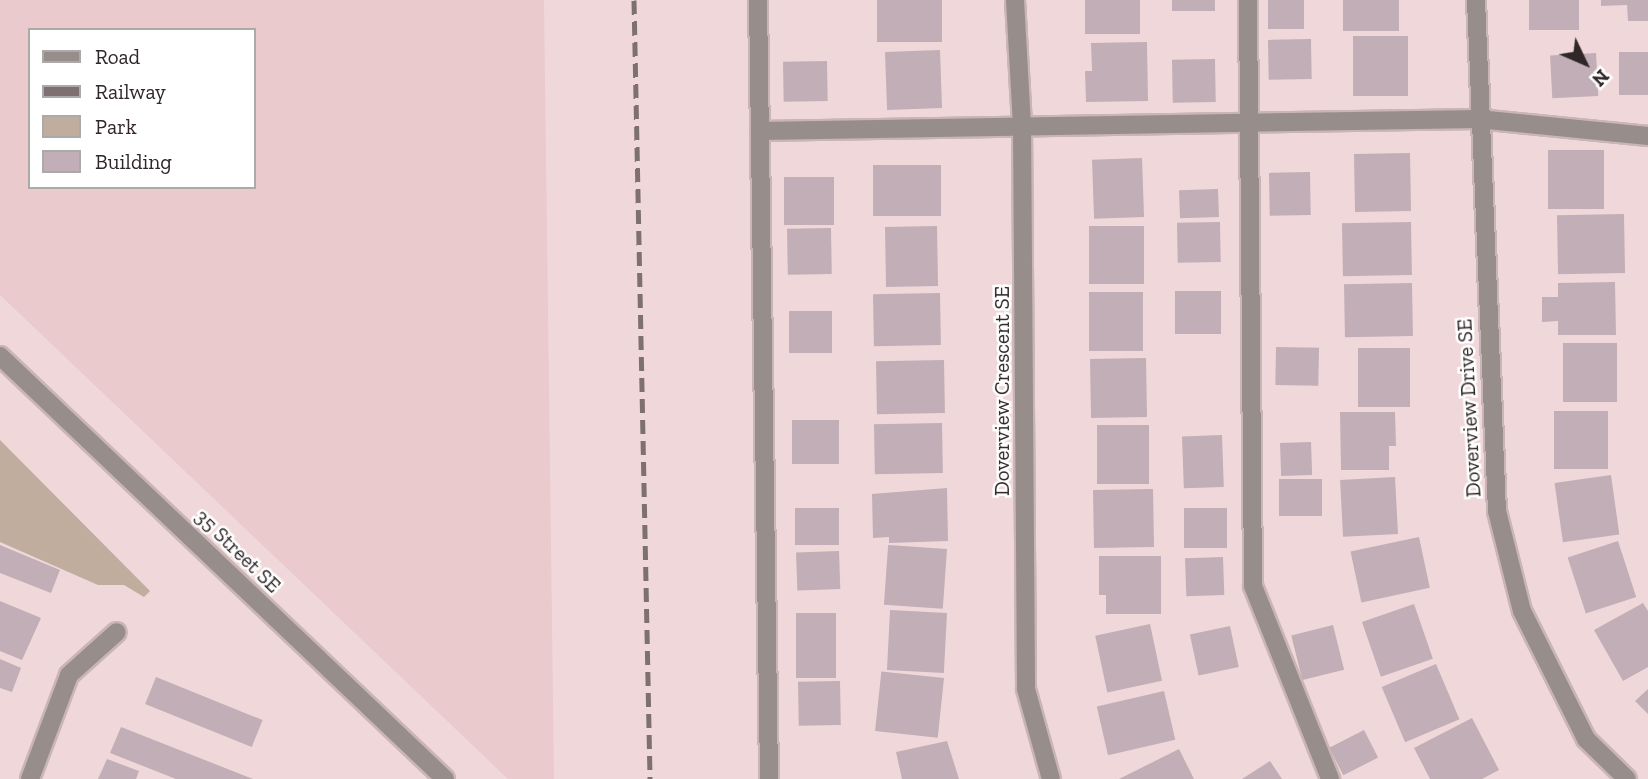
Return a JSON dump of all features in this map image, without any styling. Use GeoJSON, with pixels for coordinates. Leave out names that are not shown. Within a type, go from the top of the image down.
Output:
{"type":"FeatureCollection","features":[{"type":"Feature","properties":{"kind":"street"},"geometry":{"type":"LineString","coordinates":[[758,0],[769,779]]}},
{"type":"Feature","properties":{"kind":"street","name":"Doverview Crescent SE"},"geometry":{"type":"LineString","coordinates":[[1015,0],[1022,125],[1027,689],[1051,779]]}},
{"type":"Feature","properties":{"kind":"street"},"geometry":{"type":"LineString","coordinates":[[1248,0],[1253,586],[1330,779]]}},
{"type":"Feature","properties":{"kind":"street","name":"Doverview Drive SE"},"geometry":{"type":"LineString","coordinates":[[1476,0],[1478,119],[1497,511],[1522,611],[1586,739],[1627,779]]}},
{"type":"Feature","properties":{"kind":"street"},"geometry":{"type":"LineString","coordinates":[[760,131],[1022,125],[1250,125],[1478,119],[1648,136]]}},
{"type":"Feature","properties":{"kind":"street","name":"35 Street SE"},"geometry":{"type":"LineString","coordinates":[[0,356],[445,779]]}},
{"type":"Feature","properties":{"kind":"street"},"geometry":{"type":"LineString","coordinates":[[30,779],[69,676],[117,632]]}},
{"type":"Feature","properties":{"kind":"shaded area"},"geometry":{"type":"Polygon","coordinates":[[[0,0],[544,0],[554,779],[508,779],[0,295],[0,0]]]}},
{"type":"Feature","properties":{"kind":"green space"},"geometry":{"type":"Polygon","coordinates":[[[0,440],[150,591],[144,597],[124,585],[98,585],[0,542],[0,440]]]}},
{"type":"Feature","properties":{"kind":"building"},"geometry":{"type":"Polygon","coordinates":[[[877,0],[942,0],[942,42],[877,42],[877,0]]]}},
{"type":"Feature","properties":{"kind":"building"},"geometry":{"type":"Polygon","coordinates":[[[1085,0],[1140,0],[1140,34],[1085,34],[1085,0]]]}},
{"type":"Feature","properties":{"kind":"building"},"geometry":{"type":"Polygon","coordinates":[[[1172,0],[1215,0],[1215,11],[1172,11],[1172,0]]]}},
{"type":"Feature","properties":{"kind":"building"},"geometry":{"type":"Polygon","coordinates":[[[1268,0],[1304,0],[1304,29],[1268,29],[1268,0]]]}},
{"type":"Feature","properties":{"kind":"building"},"geometry":{"type":"Polygon","coordinates":[[[1343,0],[1399,0],[1399,31],[1343,31],[1343,0]]]}},
{"type":"Feature","properties":{"kind":"building"},"geometry":{"type":"Polygon","coordinates":[[[1529,0],[1579,0],[1579,30],[1529,30],[1529,0]]]}},
{"type":"Feature","properties":{"kind":"building"},"geometry":{"type":"Polygon","coordinates":[[[1601,0],[1648,0],[1648,21],[1628,21],[1627,5],[1601,6],[1601,0]]]}},
{"type":"Feature","properties":{"kind":"building"},"geometry":{"type":"Polygon","coordinates":[[[1353,36],[1408,36],[1408,96],[1353,96],[1353,36]]]}},
{"type":"Feature","properties":{"kind":"building"},"geometry":{"type":"Polygon","coordinates":[[[1311,39],[1312,79],[1269,80],[1268,40],[1311,39]]]}},
{"type":"Feature","properties":{"kind":"building"},"geometry":{"type":"Polygon","coordinates":[[[1147,42],[1148,101],[1086,102],[1085,71],[1092,71],[1091,43],[1147,42]]]}},
{"type":"Feature","properties":{"kind":"building"},"geometry":{"type":"Polygon","coordinates":[[[940,50],[942,108],[887,110],[885,52],[940,50]]]}},
{"type":"Feature","properties":{"kind":"building"},"geometry":{"type":"Polygon","coordinates":[[[1619,52],[1648,52],[1648,95],[1619,95],[1619,52]]]}},
{"type":"Feature","properties":{"kind":"building"},"geometry":{"type":"Polygon","coordinates":[[[1596,53],[1598,96],[1552,98],[1550,55],[1596,53]]]}},
{"type":"Feature","properties":{"kind":"building"},"geometry":{"type":"Polygon","coordinates":[[[1215,59],[1216,102],[1173,103],[1172,60],[1215,59]]]}},
{"type":"Feature","properties":{"kind":"building"},"geometry":{"type":"Polygon","coordinates":[[[827,61],[828,101],[784,102],[783,62],[827,61]]]}},
{"type":"Feature","properties":{"kind":"building"},"geometry":{"type":"Polygon","coordinates":[[[1548,150],[1604,150],[1604,209],[1548,209],[1548,150]]]}},
{"type":"Feature","properties":{"kind":"building"},"geometry":{"type":"Polygon","coordinates":[[[1410,153],[1411,211],[1355,212],[1354,154],[1410,153]]]}},
{"type":"Feature","properties":{"kind":"building"},"geometry":{"type":"Polygon","coordinates":[[[1142,158],[1144,217],[1094,219],[1092,160],[1142,158]]]}},
{"type":"Feature","properties":{"kind":"building"},"geometry":{"type":"Polygon","coordinates":[[[873,165],[941,165],[941,216],[873,216],[873,165]]]}},
{"type":"Feature","properties":{"kind":"building"},"geometry":{"type":"Polygon","coordinates":[[[1310,172],[1311,215],[1270,216],[1269,173],[1310,172]]]}},
{"type":"Feature","properties":{"kind":"building"},"geometry":{"type":"Polygon","coordinates":[[[784,177],[834,177],[834,225],[784,225],[784,177]]]}},
{"type":"Feature","properties":{"kind":"building"},"geometry":{"type":"Polygon","coordinates":[[[1218,189],[1219,217],[1180,218],[1179,190],[1218,189]]]}},
{"type":"Feature","properties":{"kind":"building"},"geometry":{"type":"Polygon","coordinates":[[[1624,214],[1625,273],[1558,274],[1557,215],[1624,214]]]}},
{"type":"Feature","properties":{"kind":"building"},"geometry":{"type":"Polygon","coordinates":[[[1220,222],[1221,262],[1178,263],[1177,223],[1220,222]]]}},
{"type":"Feature","properties":{"kind":"building"},"geometry":{"type":"Polygon","coordinates":[[[1411,222],[1412,275],[1343,276],[1342,223],[1411,222]]]}},
{"type":"Feature","properties":{"kind":"building"},"geometry":{"type":"Polygon","coordinates":[[[937,226],[938,286],[886,287],[885,227],[937,226]]]}},
{"type":"Feature","properties":{"kind":"building"},"geometry":{"type":"Polygon","coordinates":[[[1089,226],[1144,226],[1144,284],[1089,284],[1089,226]]]}},
{"type":"Feature","properties":{"kind":"building"},"geometry":{"type":"Polygon","coordinates":[[[831,228],[832,274],[788,275],[787,229],[831,228]]]}},
{"type":"Feature","properties":{"kind":"building"},"geometry":{"type":"Polygon","coordinates":[[[1615,282],[1616,335],[1558,335],[1558,321],[1542,322],[1542,297],[1558,297],[1558,283],[1615,282]]]}},
{"type":"Feature","properties":{"kind":"building"},"geometry":{"type":"Polygon","coordinates":[[[1412,283],[1413,336],[1345,337],[1344,284],[1412,283]]]}},
{"type":"Feature","properties":{"kind":"building"},"geometry":{"type":"Polygon","coordinates":[[[1175,291],[1221,291],[1221,334],[1175,334],[1175,291]]]}},
{"type":"Feature","properties":{"kind":"building"},"geometry":{"type":"Polygon","coordinates":[[[1089,292],[1143,292],[1143,351],[1089,351],[1089,292]]]}},
{"type":"Feature","properties":{"kind":"building"},"geometry":{"type":"Polygon","coordinates":[[[940,293],[941,345],[874,346],[873,294],[940,293]]]}},
{"type":"Feature","properties":{"kind":"building"},"geometry":{"type":"Polygon","coordinates":[[[789,311],[832,311],[832,353],[789,353],[789,311]]]}},
{"type":"Feature","properties":{"kind":"building"},"geometry":{"type":"Polygon","coordinates":[[[1563,343],[1617,343],[1617,402],[1563,402],[1563,343]]]}},
{"type":"Feature","properties":{"kind":"building"},"geometry":{"type":"Polygon","coordinates":[[[1276,347],[1319,348],[1318,386],[1275,385],[1276,347]]]}},
{"type":"Feature","properties":{"kind":"building"},"geometry":{"type":"Polygon","coordinates":[[[1358,348],[1410,348],[1410,407],[1358,407],[1358,348]]]}},
{"type":"Feature","properties":{"kind":"building"},"geometry":{"type":"Polygon","coordinates":[[[1146,358],[1147,417],[1091,418],[1090,359],[1146,358]]]}},
{"type":"Feature","properties":{"kind":"building"},"geometry":{"type":"Polygon","coordinates":[[[944,360],[945,413],[877,414],[876,361],[944,360]]]}},
{"type":"Feature","properties":{"kind":"building"},"geometry":{"type":"Polygon","coordinates":[[[1554,411],[1608,411],[1608,469],[1554,469],[1554,411]]]}},
{"type":"Feature","properties":{"kind":"building"},"geometry":{"type":"Polygon","coordinates":[[[1340,412],[1395,412],[1396,446],[1389,446],[1389,470],[1341,470],[1340,412]]]}},
{"type":"Feature","properties":{"kind":"building"},"geometry":{"type":"Polygon","coordinates":[[[792,420],[839,420],[839,464],[792,464],[792,420]]]}},
{"type":"Feature","properties":{"kind":"building"},"geometry":{"type":"Polygon","coordinates":[[[942,423],[943,473],[875,474],[874,424],[942,423]]]}},
{"type":"Feature","properties":{"kind":"building"},"geometry":{"type":"Polygon","coordinates":[[[1097,425],[1149,425],[1149,484],[1097,484],[1097,425]]]}},
{"type":"Feature","properties":{"kind":"building"},"geometry":{"type":"Polygon","coordinates":[[[1222,435],[1224,487],[1184,488],[1182,436],[1222,435]]]}},
{"type":"Feature","properties":{"kind":"building"},"geometry":{"type":"Polygon","coordinates":[[[1311,442],[1312,475],[1281,476],[1280,443],[1311,442]]]}},
{"type":"Feature","properties":{"kind":"building"},"geometry":{"type":"Polygon","coordinates":[[[1611,475],[1619,534],[1563,542],[1555,483],[1611,475]]]}},
{"type":"Feature","properties":{"kind":"building"},"geometry":{"type":"Polygon","coordinates":[[[1395,477],[1398,534],[1343,537],[1340,480],[1395,477]]]}},
{"type":"Feature","properties":{"kind":"building"},"geometry":{"type":"Polygon","coordinates":[[[1279,479],[1322,479],[1322,516],[1279,516],[1279,479]]]}},
{"type":"Feature","properties":{"kind":"building"},"geometry":{"type":"Polygon","coordinates":[[[947,488],[948,541],[889,543],[889,537],[873,538],[872,494],[947,488]]]}},
{"type":"Feature","properties":{"kind":"building"},"geometry":{"type":"Polygon","coordinates":[[[1153,489],[1154,547],[1094,548],[1093,490],[1153,489]]]}},
{"type":"Feature","properties":{"kind":"building"},"geometry":{"type":"Polygon","coordinates":[[[795,508],[839,508],[839,545],[795,545],[795,508]]]}},
{"type":"Feature","properties":{"kind":"building"},"geometry":{"type":"Polygon","coordinates":[[[1184,508],[1227,508],[1227,548],[1184,548],[1184,508]]]}},
{"type":"Feature","properties":{"kind":"building"},"geometry":{"type":"Polygon","coordinates":[[[1419,537],[1430,588],[1361,602],[1351,552],[1419,537]]]}},
{"type":"Feature","properties":{"kind":"building"},"geometry":{"type":"Polygon","coordinates":[[[1618,541],[1636,597],[1586,613],[1568,557],[1618,541]]]}},
{"type":"Feature","properties":{"kind":"building"},"geometry":{"type":"Polygon","coordinates":[[[0,545],[60,570],[51,593],[0,573],[0,545]]]}},
{"type":"Feature","properties":{"kind":"building"},"geometry":{"type":"Polygon","coordinates":[[[888,545],[947,549],[943,609],[884,605],[888,545]]]}},
{"type":"Feature","properties":{"kind":"building"},"geometry":{"type":"Polygon","coordinates":[[[839,551],[840,589],[797,590],[796,553],[839,551]]]}},
{"type":"Feature","properties":{"kind":"building"},"geometry":{"type":"Polygon","coordinates":[[[1099,556],[1161,556],[1161,614],[1106,614],[1106,595],[1099,595],[1099,556]]]}},
{"type":"Feature","properties":{"kind":"building"},"geometry":{"type":"Polygon","coordinates":[[[1223,557],[1224,595],[1186,596],[1185,558],[1223,557]]]}},
{"type":"Feature","properties":{"kind":"building"},"geometry":{"type":"Polygon","coordinates":[[[0,601],[41,618],[22,660],[0,651],[0,601]]]}},
{"type":"Feature","properties":{"kind":"building"},"geometry":{"type":"Polygon","coordinates":[[[1643,603],[1648,611],[1648,667],[1623,681],[1594,630],[1643,603]]]}},
{"type":"Feature","properties":{"kind":"building"},"geometry":{"type":"Polygon","coordinates":[[[1414,604],[1433,659],[1381,677],[1362,622],[1414,604]]]}},
{"type":"Feature","properties":{"kind":"building"},"geometry":{"type":"Polygon","coordinates":[[[890,610],[947,613],[944,673],[887,670],[890,610]]]}},
{"type":"Feature","properties":{"kind":"building"},"geometry":{"type":"Polygon","coordinates":[[[796,613],[836,613],[836,678],[796,678],[796,613]]]}},
{"type":"Feature","properties":{"kind":"building"},"geometry":{"type":"Polygon","coordinates":[[[1150,624],[1162,681],[1107,692],[1095,636],[1150,624]]]}},
{"type":"Feature","properties":{"kind":"building"},"geometry":{"type":"Polygon","coordinates":[[[1333,625],[1344,670],[1302,680],[1291,635],[1333,625]]]}},
{"type":"Feature","properties":{"kind":"building"},"geometry":{"type":"Polygon","coordinates":[[[1230,626],[1239,667],[1199,676],[1190,635],[1230,626]]]}},
{"type":"Feature","properties":{"kind":"building"},"geometry":{"type":"Polygon","coordinates":[[[0,659],[21,668],[12,692],[0,688],[0,659]]]}},
{"type":"Feature","properties":{"kind":"building"},"geometry":{"type":"Polygon","coordinates":[[[1436,664],[1459,719],[1405,742],[1382,687],[1436,664]]]}},
{"type":"Feature","properties":{"kind":"building"},"geometry":{"type":"Polygon","coordinates":[[[881,671],[944,678],[938,738],[875,731],[881,671]]]}},
{"type":"Feature","properties":{"kind":"building"},"geometry":{"type":"Polygon","coordinates":[[[156,677],[263,720],[252,747],[145,704],[156,677]]]}},
{"type":"Feature","properties":{"kind":"building"},"geometry":{"type":"Polygon","coordinates":[[[840,681],[841,725],[799,726],[798,682],[840,681]]]}},
{"type":"Feature","properties":{"kind":"building"},"geometry":{"type":"Polygon","coordinates":[[[1648,689],[1648,714],[1635,701],[1648,689]]]}},
{"type":"Feature","properties":{"kind":"building"},"geometry":{"type":"Polygon","coordinates":[[[1164,691],[1175,740],[1108,755],[1097,707],[1164,691]]]}},
{"type":"Feature","properties":{"kind":"building"},"geometry":{"type":"Polygon","coordinates":[[[1472,718],[1499,770],[1482,779],[1430,779],[1414,748],[1472,718]]]}},
{"type":"Feature","properties":{"kind":"building"},"geometry":{"type":"Polygon","coordinates":[[[121,727],[253,779],[176,779],[110,753],[121,727]]]}},
{"type":"Feature","properties":{"kind":"building"},"geometry":{"type":"Polygon","coordinates":[[[1364,730],[1378,758],[1343,775],[1329,748],[1364,730]]]}},
{"type":"Feature","properties":{"kind":"building"},"geometry":{"type":"Polygon","coordinates":[[[947,741],[959,779],[902,779],[896,752],[947,741]]]}},
{"type":"Feature","properties":{"kind":"building"},"geometry":{"type":"Polygon","coordinates":[[[1179,749],[1194,779],[1119,779],[1179,749]]]}},
{"type":"Feature","properties":{"kind":"building"},"geometry":{"type":"Polygon","coordinates":[[[107,759],[139,771],[136,779],[98,779],[107,759]]]}},
{"type":"Feature","properties":{"kind":"building"},"geometry":{"type":"Polygon","coordinates":[[[1270,761],[1282,779],[1242,779],[1270,761]]]}},
{"type":"Feature","properties":{"kind":"railway"},"geometry":{"type":"LineString","coordinates":[[634,0],[650,779]]}}]}
